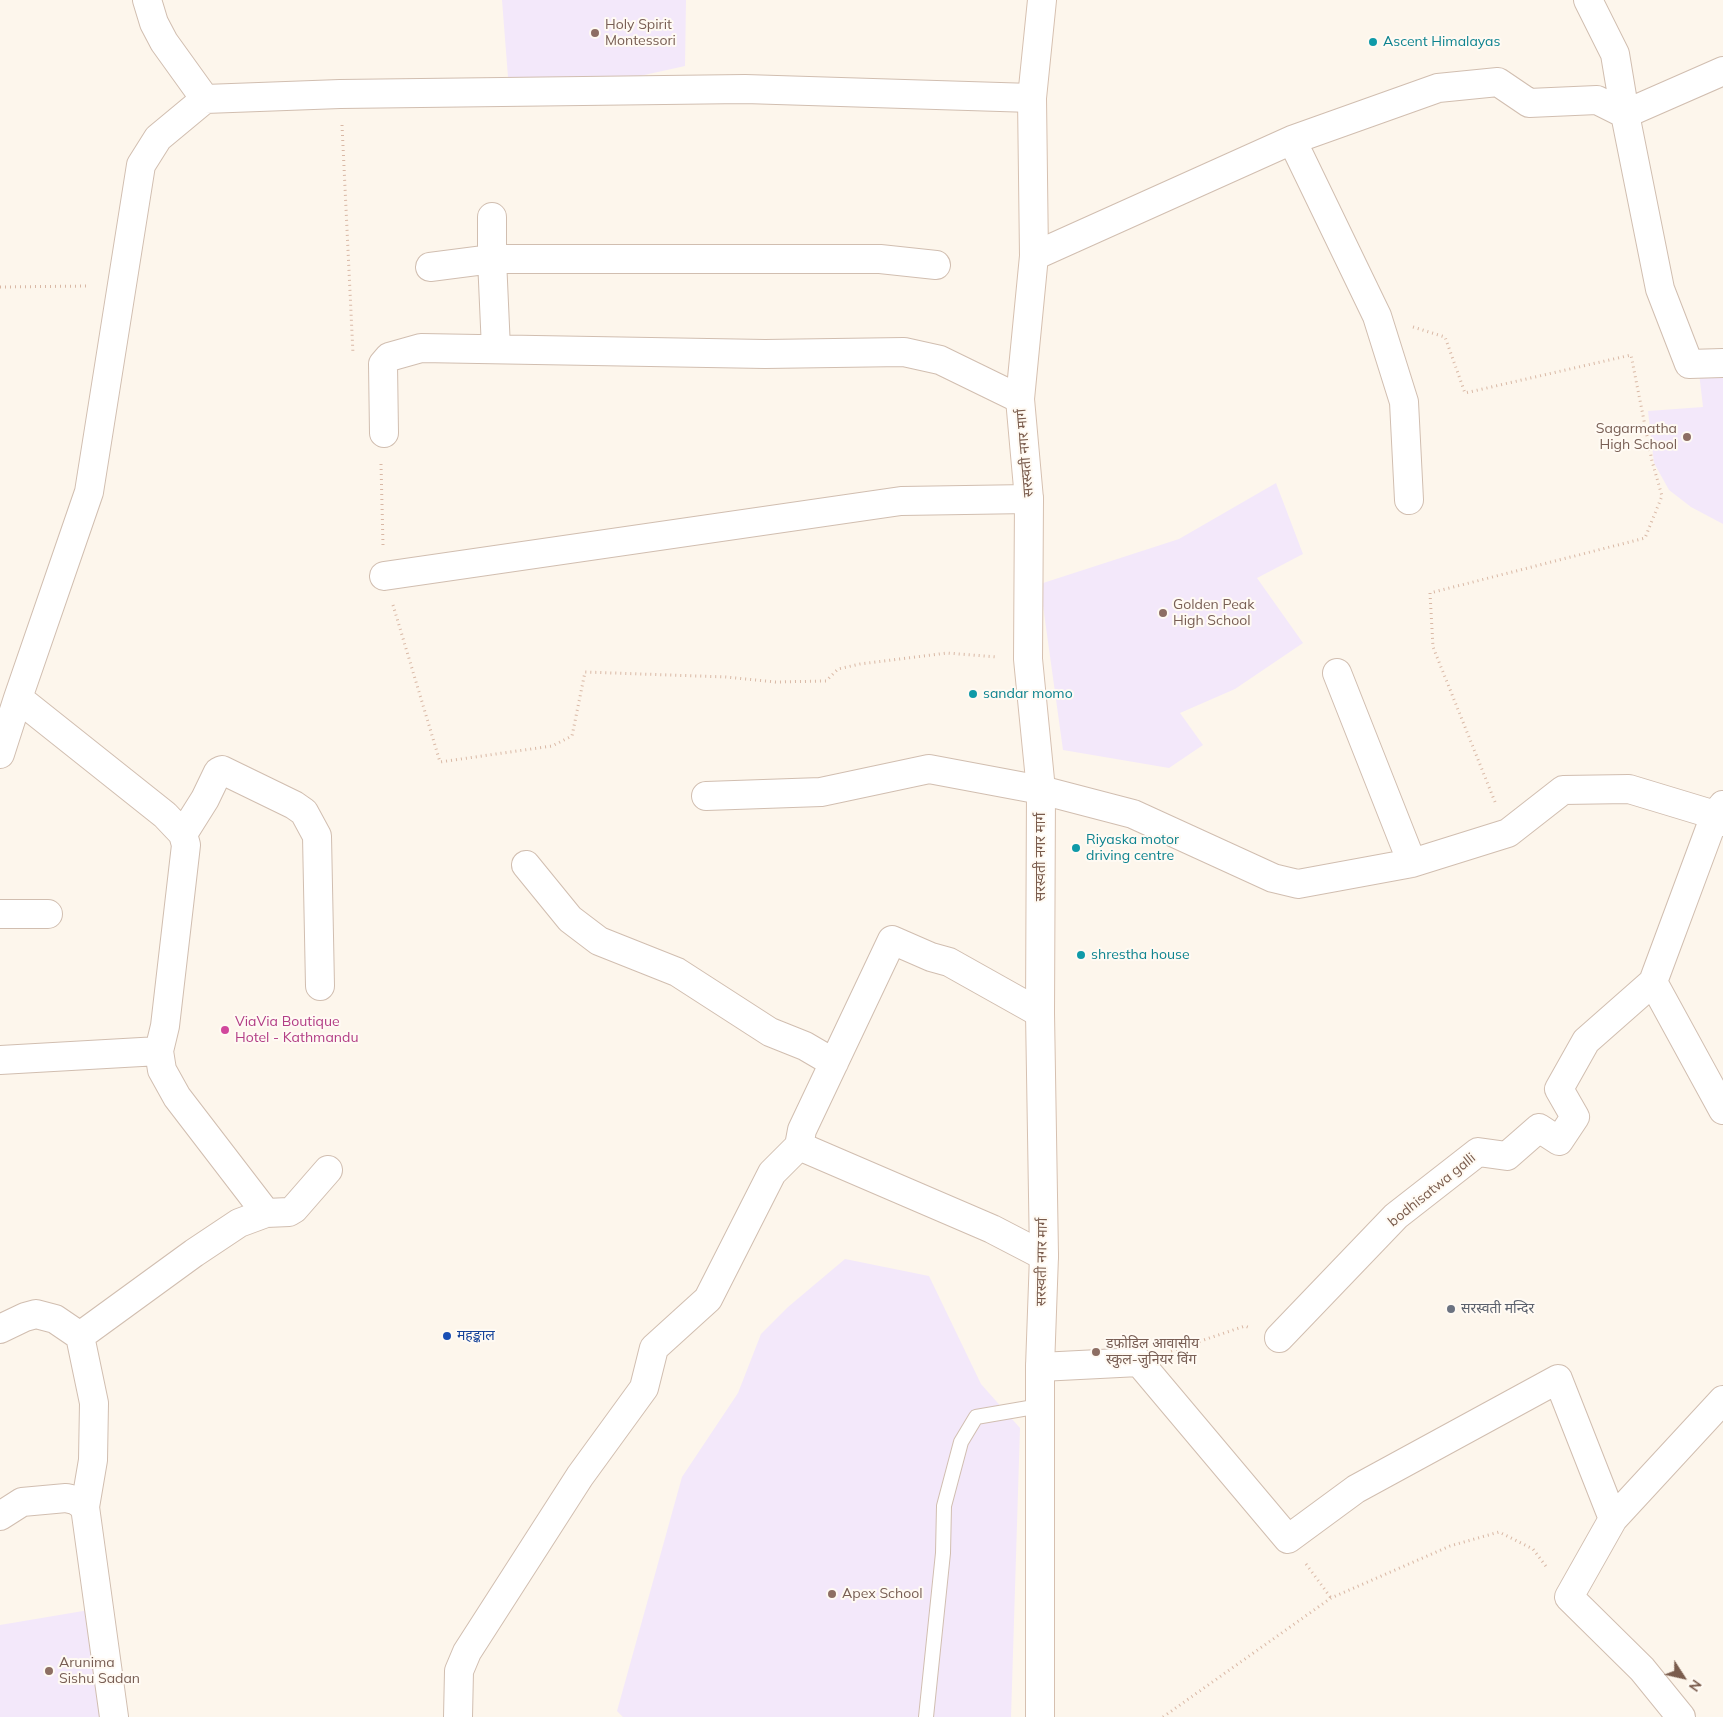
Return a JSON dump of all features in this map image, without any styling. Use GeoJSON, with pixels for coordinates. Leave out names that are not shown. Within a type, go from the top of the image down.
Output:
{"type":"FeatureCollection","features":[{"type":"Feature","properties":{"kind":"street"},"geometry":{"type":"LineString","coordinates":[[148,0],[154,23],[164,42],[205,99]]}},
{"type":"Feature","properties":{"kind":"street","name":"सरस्वती नगर मार्ग"},"geometry":{"type":"LineString","coordinates":[[1040,1717],[1040,1367],[1044,1256],[1040,1013],[1041,790],[1028,659],[1030,499],[1020,399],[1034,256],[1032,98],[1042,0]]}},
{"type":"Feature","properties":{"kind":"street"},"geometry":{"type":"LineString","coordinates":[[1588,0],[1616,54],[1625,114],[1660,289],[1690,364],[1723,363]]}},
{"type":"Feature","properties":{"kind":"street"},"geometry":{"type":"LineString","coordinates":[[1625,114],[1723,71]]}},
{"type":"Feature","properties":{"kind":"street"},"geometry":{"type":"LineString","coordinates":[[1034,256],[1292,140],[1438,88],[1498,82],[1529,103],[1597,100],[1625,114]]}},
{"type":"Feature","properties":{"kind":"street"},"geometry":{"type":"LineString","coordinates":[[0,754],[89,492],[141,165],[158,138],[205,99],[340,94],[745,89],[1032,98]]}},
{"type":"Feature","properties":{"kind":"street"},"geometry":{"type":"LineString","coordinates":[[1292,140],[1377,316],[1404,402],[1409,500]]}},
{"type":"Feature","properties":{"kind":"street"},"geometry":{"type":"LineString","coordinates":[[492,216],[496,349]]}},
{"type":"Feature","properties":{"kind":"street"},"geometry":{"type":"LineString","coordinates":[[430,267],[492,259],[880,259],[936,265]]}},
{"type":"Feature","properties":{"kind":"street"},"geometry":{"type":"LineString","coordinates":[[384,433],[383,364],[386,359],[422,348],[765,354],[904,352],[940,360],[1020,399]]}},
{"type":"Feature","properties":{"kind":"street"},"geometry":{"type":"LineString","coordinates":[[384,576],[901,500],[1030,499]]}},
{"type":"Feature","properties":{"kind":"street"},"geometry":{"type":"LineString","coordinates":[[1337,673],[1412,863]]}},
{"type":"Feature","properties":{"kind":"street"},"geometry":{"type":"LineString","coordinates":[[18,698],[165,815],[183,834],[186,845],[165,1026],[159,1051],[162,1070],[177,1096],[266,1213]]}},
{"type":"Feature","properties":{"kind":"street","name":"bodhisatwa galli"},"geometry":{"type":"LineString","coordinates":[[706,796],[821,792],[929,769],[1041,790],[1133,814],[1273,878],[1298,884],[1412,863],[1508,833],[1563,790],[1629,789],[1720,814],[1653,982],[1586,1041],[1559,1089],[1575,1117],[1559,1141],[1539,1128],[1507,1156],[1478,1152],[1396,1216],[1279,1338]]}},
{"type":"Feature","properties":{"kind":"street"},"geometry":{"type":"LineString","coordinates":[[183,834],[205,799],[218,772],[222,770],[294,805],[304,812],[317,836],[320,986]]}},
{"type":"Feature","properties":{"kind":"street"},"geometry":{"type":"LineString","coordinates":[[526,865],[570,919],[599,941],[677,972],[770,1032],[805,1046],[834,1063]]}},
{"type":"Feature","properties":{"kind":"street"},"geometry":{"type":"LineString","coordinates":[[0,914],[48,914]]}},
{"type":"Feature","properties":{"kind":"street"},"geometry":{"type":"LineString","coordinates":[[458,1717],[459,1671],[467,1652],[580,1476],[644,1388],[654,1348],[708,1299],[772,1173],[799,1146],[802,1130],[892,940],[931,957],[949,962],[1040,1013]]}},
{"type":"Feature","properties":{"kind":"street"},"geometry":{"type":"LineString","coordinates":[[1653,982],[1723,1110]]}},
{"type":"Feature","properties":{"kind":"street"},"geometry":{"type":"LineString","coordinates":[[0,1060],[159,1051]]}},
{"type":"Feature","properties":{"kind":"street"},"geometry":{"type":"LineString","coordinates":[[799,1146],[992,1229],[1044,1256]]}},
{"type":"Feature","properties":{"kind":"street"},"geometry":{"type":"LineString","coordinates":[[80,1336],[194,1253],[240,1223],[266,1213],[289,1212],[294,1209],[328,1170]]}},
{"type":"Feature","properties":{"kind":"street"},"geometry":{"type":"LineString","coordinates":[[0,1329],[25,1316],[36,1314],[55,1319],[80,1336],[94,1404],[93,1460],[85,1507],[114,1717]]}},
{"type":"Feature","properties":{"kind":"street"},"geometry":{"type":"LineString","coordinates":[[1040,1367],[1139,1362],[1288,1539],[1356,1489],[1558,1379],[1613,1519]]}},
{"type":"Feature","properties":{"kind":"street"},"geometry":{"type":"LineString","coordinates":[[1680,1717],[1642,1669],[1568,1597],[1613,1519],[1723,1400]]}},
{"type":"Feature","properties":{"kind":"street"},"geometry":{"type":"LineString","coordinates":[[0,1516],[22,1502],[66,1498],[76,1500],[85,1507]]}},
{"type":"Feature","properties":{"kind":"lane"},"geometry":{"type":"LineString","coordinates":[[926,1717],[943,1553],[944,1506],[962,1442],[976,1417],[1040,1406]]}},
{"type":"Feature","properties":{"kind":"path"},"geometry":{"type":"LineString","coordinates":[[0,287],[122,286]]}},
{"type":"Feature","properties":{"kind":"path"},"geometry":{"type":"LineString","coordinates":[[1377,316],[1445,337],[1465,393],[1631,355],[1652,461],[1662,496],[1645,538],[1430,593],[1433,646],[1508,833]]}},
{"type":"Feature","properties":{"kind":"path"},"geometry":{"type":"LineString","coordinates":[[1139,1362],[1246,1326],[1279,1338]]}},
{"type":"Feature","properties":{"kind":"path"},"geometry":{"type":"LineString","coordinates":[[1163,1717],[1331,1598],[1450,1546],[1500,1532],[1533,1550],[1568,1597]]}},
{"type":"Feature","properties":{"kind":"path"},"geometry":{"type":"LineString","coordinates":[[1288,1539],[1331,1598]]}},
{"type":"Feature","properties":{"kind":"shaded area","name":"Holy Spirit Montessori"},"geometry":{"type":"Polygon","coordinates":[[[502,0],[686,0],[685,66],[617,81],[509,90],[502,0]]]}},
{"type":"Feature","properties":{"kind":"shaded area","name":"Sagarmatha High School"},"geometry":{"type":"Polygon","coordinates":[[[1698,364],[1723,364],[1723,524],[1691,507],[1669,490],[1654,463],[1648,411],[1703,407],[1698,364]]]}},
{"type":"Feature","properties":{"kind":"shaded area","name":"Golden Peak High School"},"geometry":{"type":"Polygon","coordinates":[[[1276,483],[1303,554],[1257,578],[1303,643],[1235,689],[1180,713],[1203,745],[1169,768],[1063,750],[1040,584],[1179,539],[1276,483]]]}},
{"type":"Feature","properties":{"kind":"shaded area","name":"Apex School"},"geometry":{"type":"Polygon","coordinates":[[[845,1259],[929,1276],[981,1384],[1020,1428],[1011,1717],[623,1717],[617,1711],[682,1477],[738,1393],[761,1334],[788,1307],[845,1259]]]}},
{"type":"Feature","properties":{"kind":"shaded area","name":"Arunima Sishu Sadan"},"geometry":{"type":"Polygon","coordinates":[[[89,1610],[105,1717],[0,1717],[0,1625],[89,1610]]]}},
{"type":"Feature","properties":{"kind":"place","name":"Holy Spirit Montessori"},"geometry":{"type":"Point","coordinates":[595,33]}},
{"type":"Feature","properties":{"kind":"place","name":"Ascent Himalayas"},"geometry":{"type":"Point","coordinates":[1373,42]}},
{"type":"Feature","properties":{"kind":"place","name":"Sagarmatha High School"},"geometry":{"type":"Point","coordinates":[1687,437]}},
{"type":"Feature","properties":{"kind":"place","name":"Golden Peak High School"},"geometry":{"type":"Point","coordinates":[1163,613]}},
{"type":"Feature","properties":{"kind":"place","name":"sandar momo"},"geometry":{"type":"Point","coordinates":[973,694]}},
{"type":"Feature","properties":{"kind":"place","name":"Riyaska motor driving centre"},"geometry":{"type":"Point","coordinates":[1076,848]}},
{"type":"Feature","properties":{"kind":"place","name":"shrestha house"},"geometry":{"type":"Point","coordinates":[1081,955]}},
{"type":"Feature","properties":{"kind":"place","name":"ViaVia Boutique Hotel - Kathmandu"},"geometry":{"type":"Point","coordinates":[225,1030]}},
{"type":"Feature","properties":{"kind":"place","name":"सरस्वती मन्दिर"},"geometry":{"type":"Point","coordinates":[1451,1309]}},
{"type":"Feature","properties":{"kind":"place","name":"महङ्काल"},"geometry":{"type":"Point","coordinates":[447,1336]}},
{"type":"Feature","properties":{"kind":"place","name":"डफोडिल आवासीय स्कुल-जुनियर विंग"},"geometry":{"type":"Point","coordinates":[1096,1352]}},
{"type":"Feature","properties":{"kind":"place","name":"Apex School"},"geometry":{"type":"Point","coordinates":[832,1594]}},
{"type":"Feature","properties":{"kind":"place","name":"Arunima Sishu Sadan"},"geometry":{"type":"Point","coordinates":[49,1671]}}]}
